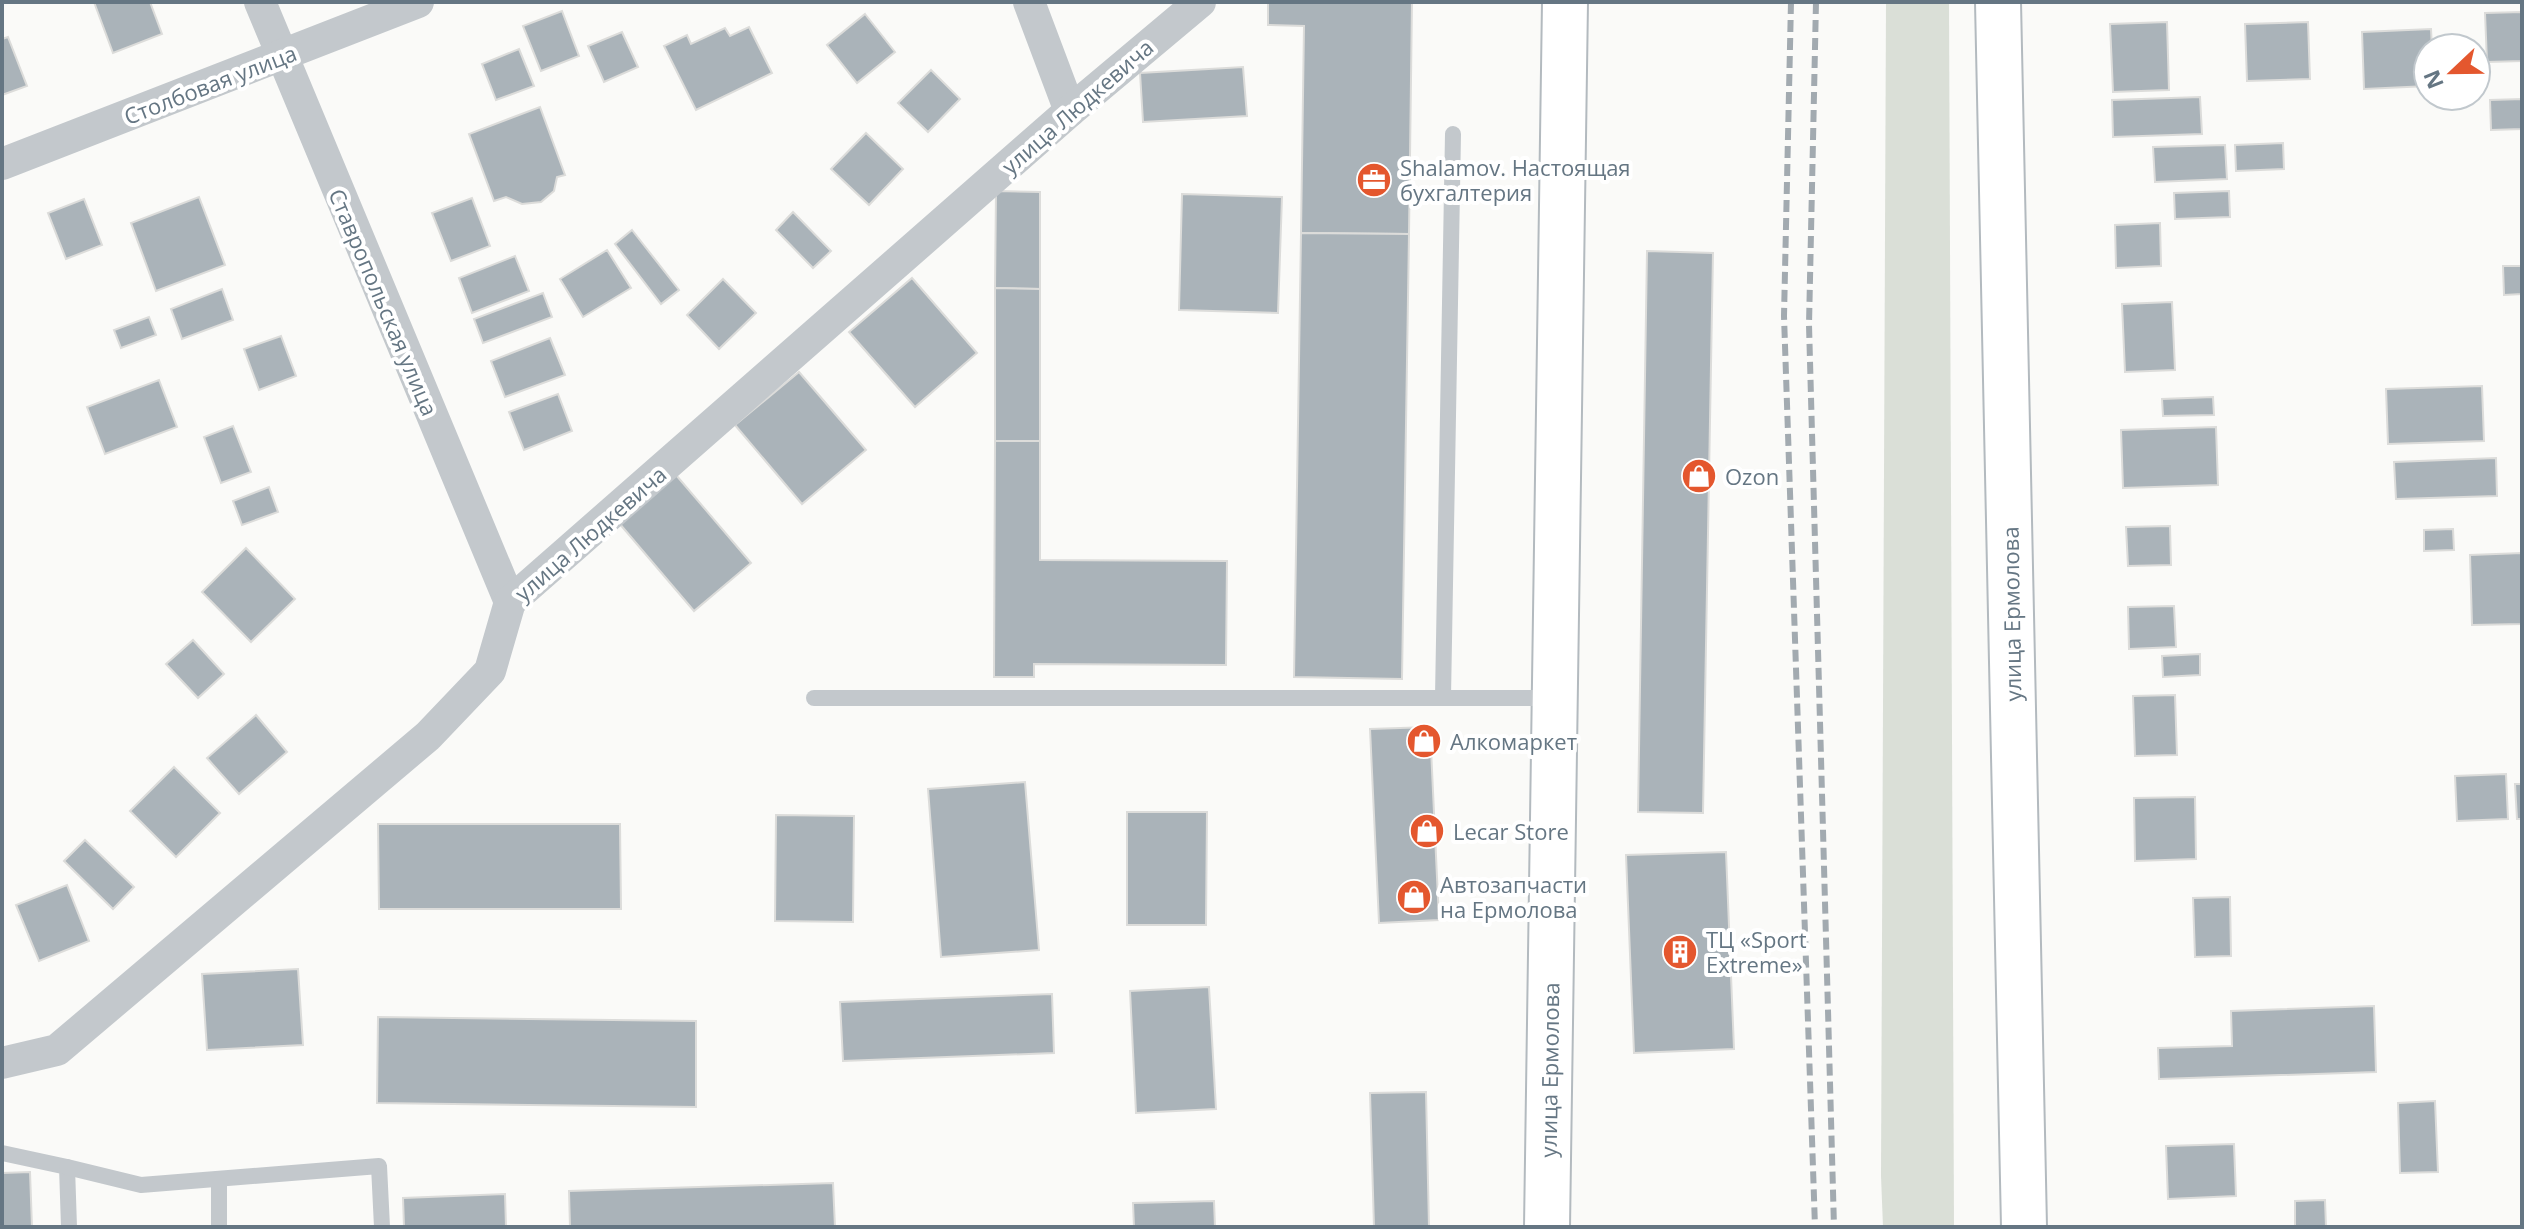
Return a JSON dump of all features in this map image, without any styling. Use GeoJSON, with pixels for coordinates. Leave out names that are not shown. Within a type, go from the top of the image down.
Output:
{"type":"FeatureCollection","features":[{"type":"Feature","properties":{"kind":"main road","name":"улица Ермолова"},"geometry":{"type":"LineString","coordinates":[[1547,1227],[1565,2]]}},
{"type":"Feature","properties":{"kind":"main road","name":"улица Ермолова"},"geometry":{"type":"LineString","coordinates":[[1998,2],[2024,1227]]}},
{"type":"Feature","properties":{"kind":"street","name":"Ставропольская улица"},"geometry":{"type":"LineString","coordinates":[[260,2],[510,602]]}},
{"type":"Feature","properties":{"kind":"street","name":"Столбовая улица"},"geometry":{"type":"LineString","coordinates":[[2,164],[418,2]]}},
{"type":"Feature","properties":{"kind":"street"},"geometry":{"type":"LineString","coordinates":[[1029,2],[1070,111]]}},
{"type":"Feature","properties":{"kind":"street","name":"улица Людкевича"},"geometry":{"type":"LineString","coordinates":[[2,1063],[57,1050],[428,736],[490,671],[510,602],[1070,111],[1200,2]]}},
{"type":"Feature","properties":{"kind":"lane"},"geometry":{"type":"LineString","coordinates":[[1443,697],[1453,134]]}},
{"type":"Feature","properties":{"kind":"lane"},"geometry":{"type":"LineString","coordinates":[[814,698],[1553,698]]}},
{"type":"Feature","properties":{"kind":"lane"},"geometry":{"type":"LineString","coordinates":[[2,1153],[141,1185],[379,1166],[382,1227]]}},
{"type":"Feature","properties":{"kind":"lane"},"geometry":{"type":"LineString","coordinates":[[67,1167],[69,1227]]}},
{"type":"Feature","properties":{"kind":"lane"},"geometry":{"type":"LineString","coordinates":[[219,1179],[219,1227]]}},
{"type":"Feature","properties":{"kind":"shaded area"},"geometry":{"type":"Polygon","coordinates":[[[1886,2],[1949,2],[1954,1227],[1883,1227],[1886,2]]]}},
{"type":"Feature","properties":{"kind":"building"},"geometry":{"type":"Polygon","coordinates":[[[94,2],[150,2],[162,34],[113,53],[94,2]]]}},
{"type":"Feature","properties":{"kind":"building"},"geometry":{"type":"Polygon","coordinates":[[[1268,2],[1412,2],[1409,234],[1301,233],[1304,26],[1268,25],[1268,2]]]}},
{"type":"Feature","properties":{"kind":"building"},"geometry":{"type":"Polygon","coordinates":[[[562,11],[579,56],[541,71],[523,26],[562,11]]]}},
{"type":"Feature","properties":{"kind":"building"},"geometry":{"type":"Polygon","coordinates":[[[2522,12],[2522,61],[2492,62],[2492,32],[2486,32],[2485,13],[2522,12]]]}},
{"type":"Feature","properties":{"kind":"building"},"geometry":{"type":"Polygon","coordinates":[[[865,14],[895,52],[857,83],[827,45],[865,14]]]}},
{"type":"Feature","properties":{"kind":"building"},"geometry":{"type":"Polygon","coordinates":[[[2167,22],[2169,90],[2113,92],[2110,24],[2167,22]]]}},
{"type":"Feature","properties":{"kind":"building"},"geometry":{"type":"Polygon","coordinates":[[[2308,22],[2310,79],[2247,81],[2245,24],[2308,22]]]}},
{"type":"Feature","properties":{"kind":"building"},"geometry":{"type":"Polygon","coordinates":[[[749,27],[772,73],[696,110],[664,46],[687,35],[691,44],[725,28],[730,36],[749,27]]]}},
{"type":"Feature","properties":{"kind":"building"},"geometry":{"type":"Polygon","coordinates":[[[2431,29],[2431,32],[2412,32],[2412,87],[2364,89],[2362,32],[2431,29]]]}},
{"type":"Feature","properties":{"kind":"building"},"geometry":{"type":"Polygon","coordinates":[[[622,32],[638,67],[604,82],[588,46],[622,32]]]}},
{"type":"Feature","properties":{"kind":"building"},"geometry":{"type":"Polygon","coordinates":[[[8,37],[27,86],[2,95],[2,39],[8,37]]]}},
{"type":"Feature","properties":{"kind":"building"},"geometry":{"type":"Polygon","coordinates":[[[519,49],[534,86],[496,100],[482,64],[519,49]]]}},
{"type":"Feature","properties":{"kind":"building"},"geometry":{"type":"Polygon","coordinates":[[[1243,67],[1247,116],[1143,122],[1140,73],[1243,67]]]}},
{"type":"Feature","properties":{"kind":"building"},"geometry":{"type":"Polygon","coordinates":[[[931,70],[960,99],[928,132],[898,103],[931,70]]]}},
{"type":"Feature","properties":{"kind":"building"},"geometry":{"type":"Polygon","coordinates":[[[2200,97],[2202,134],[2113,137],[2112,100],[2200,97]]]}},
{"type":"Feature","properties":{"kind":"building"},"geometry":{"type":"Polygon","coordinates":[[[2522,99],[2522,129],[2491,130],[2492,100],[2522,99]]]}},
{"type":"Feature","properties":{"kind":"building"},"geometry":{"type":"Polygon","coordinates":[[[540,107],[565,175],[557,177],[554,191],[541,202],[522,204],[506,197],[494,201],[469,134],[540,107]]]}},
{"type":"Feature","properties":{"kind":"building"},"geometry":{"type":"Polygon","coordinates":[[[866,133],[903,169],[869,205],[831,169],[866,133]]]}},
{"type":"Feature","properties":{"kind":"building"},"geometry":{"type":"Polygon","coordinates":[[[2283,143],[2284,169],[2236,171],[2235,145],[2283,143]]]}},
{"type":"Feature","properties":{"kind":"building"},"geometry":{"type":"Polygon","coordinates":[[[2225,145],[2227,179],[2155,182],[2153,147],[2225,145]]]}},
{"type":"Feature","properties":{"kind":"building"},"geometry":{"type":"Polygon","coordinates":[[[996,191],[1040,192],[1040,289],[995,288],[996,191]]]}},
{"type":"Feature","properties":{"kind":"building"},"geometry":{"type":"Polygon","coordinates":[[[2229,191],[2230,217],[2175,219],[2174,193],[2229,191]]]}},
{"type":"Feature","properties":{"kind":"building"},"geometry":{"type":"Polygon","coordinates":[[[1182,194],[1282,197],[1278,313],[1179,310],[1182,194]]]}},
{"type":"Feature","properties":{"kind":"building"},"geometry":{"type":"Polygon","coordinates":[[[199,197],[225,265],[156,291],[131,223],[199,197]]]}},
{"type":"Feature","properties":{"kind":"building"},"geometry":{"type":"Polygon","coordinates":[[[472,198],[490,246],[451,261],[432,213],[472,198]]]}},
{"type":"Feature","properties":{"kind":"building"},"geometry":{"type":"Polygon","coordinates":[[[84,199],[102,245],[66,259],[48,213],[84,199]]]}},
{"type":"Feature","properties":{"kind":"building"},"geometry":{"type":"Polygon","coordinates":[[[793,212],[831,251],[813,268],[776,230],[793,212]]]}},
{"type":"Feature","properties":{"kind":"building"},"geometry":{"type":"Polygon","coordinates":[[[2160,223],[2161,266],[2116,268],[2115,225],[2160,223]]]}},
{"type":"Feature","properties":{"kind":"building"},"geometry":{"type":"Polygon","coordinates":[[[632,230],[679,290],[661,304],[615,244],[632,230]]]}},
{"type":"Feature","properties":{"kind":"building"},"geometry":{"type":"Polygon","coordinates":[[[1301,233],[1409,234],[1402,679],[1294,677],[1301,233]]]}},
{"type":"Feature","properties":{"kind":"building"},"geometry":{"type":"Polygon","coordinates":[[[607,250],[631,288],[583,317],[560,279],[607,250]]]}},
{"type":"Feature","properties":{"kind":"building"},"geometry":{"type":"Polygon","coordinates":[[[1647,251],[1713,253],[1703,813],[1638,812],[1647,251]]]}},
{"type":"Feature","properties":{"kind":"building"},"geometry":{"type":"Polygon","coordinates":[[[515,256],[529,291],[472,313],[459,278],[515,256]]]}},
{"type":"Feature","properties":{"kind":"building"},"geometry":{"type":"Polygon","coordinates":[[[2503,266],[2522,266],[2522,294],[2504,295],[2503,266]]]}},
{"type":"Feature","properties":{"kind":"building"},"geometry":{"type":"Polygon","coordinates":[[[912,278],[977,353],[915,407],[849,332],[912,278]]]}},
{"type":"Feature","properties":{"kind":"building"},"geometry":{"type":"Polygon","coordinates":[[[723,279],[756,313],[719,349],[687,315],[723,279]]]}},
{"type":"Feature","properties":{"kind":"building"},"geometry":{"type":"Polygon","coordinates":[[[995,288],[1040,289],[1040,441],[995,441],[995,288]]]}},
{"type":"Feature","properties":{"kind":"building"},"geometry":{"type":"Polygon","coordinates":[[[222,289],[233,320],[182,339],[171,309],[222,289]]]}},
{"type":"Feature","properties":{"kind":"building"},"geometry":{"type":"Polygon","coordinates":[[[543,293],[552,317],[483,343],[474,319],[543,293]]]}},
{"type":"Feature","properties":{"kind":"building"},"geometry":{"type":"Polygon","coordinates":[[[2172,302],[2175,370],[2125,372],[2122,304],[2172,302]]]}},
{"type":"Feature","properties":{"kind":"building"},"geometry":{"type":"Polygon","coordinates":[[[149,317],[156,335],[121,348],[114,330],[149,317]]]}},
{"type":"Feature","properties":{"kind":"building"},"geometry":{"type":"Polygon","coordinates":[[[281,336],[296,376],[259,390],[244,349],[281,336]]]}},
{"type":"Feature","properties":{"kind":"building"},"geometry":{"type":"Polygon","coordinates":[[[550,338],[565,375],[505,397],[491,361],[550,338]]]}},
{"type":"Feature","properties":{"kind":"building"},"geometry":{"type":"Polygon","coordinates":[[[799,372],[866,450],[802,504],[735,425],[799,372]]]}},
{"type":"Feature","properties":{"kind":"building"},"geometry":{"type":"Polygon","coordinates":[[[159,380],[177,427],[105,454],[87,407],[159,380]]]}},
{"type":"Feature","properties":{"kind":"building"},"geometry":{"type":"Polygon","coordinates":[[[2482,386],[2484,441],[2388,444],[2386,389],[2482,386]]]}},
{"type":"Feature","properties":{"kind":"building"},"geometry":{"type":"Polygon","coordinates":[[[558,394],[572,431],[524,450],[509,412],[558,394]]]}},
{"type":"Feature","properties":{"kind":"building"},"geometry":{"type":"Polygon","coordinates":[[[2213,397],[2214,415],[2163,416],[2162,399],[2213,397]]]}},
{"type":"Feature","properties":{"kind":"building"},"geometry":{"type":"Polygon","coordinates":[[[233,426],[251,472],[221,483],[204,437],[233,426]]]}},
{"type":"Feature","properties":{"kind":"building"},"geometry":{"type":"Polygon","coordinates":[[[2216,427],[2218,485],[2123,488],[2121,430],[2216,427]]]}},
{"type":"Feature","properties":{"kind":"building"},"geometry":{"type":"Polygon","coordinates":[[[995,441],[1040,441],[1040,560],[1227,561],[1226,665],[1034,664],[1034,677],[994,677],[995,441]]]}},
{"type":"Feature","properties":{"kind":"building"},"geometry":{"type":"Polygon","coordinates":[[[2496,458],[2497,496],[2396,499],[2394,462],[2496,458]]]}},
{"type":"Feature","properties":{"kind":"building"},"geometry":{"type":"Polygon","coordinates":[[[676,475],[751,563],[694,611],[619,523],[676,475]]]}},
{"type":"Feature","properties":{"kind":"building"},"geometry":{"type":"Polygon","coordinates":[[[269,487],[278,512],[242,525],[233,501],[269,487]]]}},
{"type":"Feature","properties":{"kind":"building"},"geometry":{"type":"Polygon","coordinates":[[[2170,526],[2171,565],[2128,566],[2126,527],[2170,526]]]}},
{"type":"Feature","properties":{"kind":"building"},"geometry":{"type":"Polygon","coordinates":[[[2453,529],[2454,550],[2424,551],[2424,530],[2453,529]]]}},
{"type":"Feature","properties":{"kind":"building"},"geometry":{"type":"Polygon","coordinates":[[[246,548],[295,599],[251,642],[202,592],[246,548]]]}},
{"type":"Feature","properties":{"kind":"building"},"geometry":{"type":"Polygon","coordinates":[[[2522,553],[2522,624],[2472,625],[2470,555],[2522,553]]]}},
{"type":"Feature","properties":{"kind":"building"},"geometry":{"type":"Polygon","coordinates":[[[2174,606],[2176,647],[2129,649],[2128,607],[2174,606]]]}},
{"type":"Feature","properties":{"kind":"building"},"geometry":{"type":"Polygon","coordinates":[[[193,640],[224,674],[198,698],[166,664],[193,640]]]}},
{"type":"Feature","properties":{"kind":"building"},"geometry":{"type":"Polygon","coordinates":[[[2200,654],[2200,675],[2163,677],[2162,656],[2200,654]]]}},
{"type":"Feature","properties":{"kind":"building"},"geometry":{"type":"Polygon","coordinates":[[[2175,695],[2177,755],[2135,756],[2133,696],[2175,695]]]}},
{"type":"Feature","properties":{"kind":"building"},"geometry":{"type":"Polygon","coordinates":[[[256,715],[287,752],[239,794],[207,758],[256,715]]]}},
{"type":"Feature","properties":{"kind":"building"},"geometry":{"type":"Polygon","coordinates":[[[1430,727],[1439,920],[1379,923],[1370,729],[1430,727]]]}},
{"type":"Feature","properties":{"kind":"building"},"geometry":{"type":"Polygon","coordinates":[[[174,767],[220,813],[176,857],[130,811],[174,767]]]}},
{"type":"Feature","properties":{"kind":"building"},"geometry":{"type":"Polygon","coordinates":[[[2506,774],[2508,819],[2457,821],[2455,776],[2506,774]]]}},
{"type":"Feature","properties":{"kind":"building"},"geometry":{"type":"Polygon","coordinates":[[[1025,782],[1039,950],[941,957],[928,789],[1025,782]]]}},
{"type":"Feature","properties":{"kind":"building"},"geometry":{"type":"Polygon","coordinates":[[[2515,784],[2522,784],[2522,819],[2517,819],[2515,784]]]}},
{"type":"Feature","properties":{"kind":"building"},"geometry":{"type":"Polygon","coordinates":[[[2195,797],[2196,859],[2135,861],[2134,798],[2195,797]]]}},
{"type":"Feature","properties":{"kind":"building"},"geometry":{"type":"Polygon","coordinates":[[[1127,812],[1207,812],[1206,925],[1127,925],[1127,812]]]}},
{"type":"Feature","properties":{"kind":"building"},"geometry":{"type":"Polygon","coordinates":[[[776,815],[854,816],[853,922],[775,921],[776,815]]]}},
{"type":"Feature","properties":{"kind":"building"},"geometry":{"type":"Polygon","coordinates":[[[378,824],[620,824],[621,909],[379,909],[378,824]]]}},
{"type":"Feature","properties":{"kind":"building"},"geometry":{"type":"Polygon","coordinates":[[[85,840],[134,887],[113,909],[64,861],[85,840]]]}},
{"type":"Feature","properties":{"kind":"building","name":"ТЦ «Sport Extreme»"},"geometry":{"type":"Polygon","coordinates":[[[1726,852],[1734,1049],[1634,1053],[1626,855],[1726,852]]]}},
{"type":"Feature","properties":{"kind":"building"},"geometry":{"type":"Polygon","coordinates":[[[67,885],[89,941],[39,961],[16,905],[67,885]]]}},
{"type":"Feature","properties":{"kind":"building"},"geometry":{"type":"Polygon","coordinates":[[[2230,897],[2231,956],[2195,957],[2193,898],[2230,897]]]}},
{"type":"Feature","properties":{"kind":"building"},"geometry":{"type":"Polygon","coordinates":[[[298,969],[303,1045],[207,1050],[202,974],[298,969]]]}},
{"type":"Feature","properties":{"kind":"building"},"geometry":{"type":"Polygon","coordinates":[[[1209,987],[1216,1109],[1136,1113],[1130,991],[1209,987]]]}},
{"type":"Feature","properties":{"kind":"building"},"geometry":{"type":"Polygon","coordinates":[[[1052,994],[1054,1053],[843,1061],[840,1002],[1052,994]]]}},
{"type":"Feature","properties":{"kind":"building"},"geometry":{"type":"Polygon","coordinates":[[[2374,1006],[2376,1072],[2159,1079],[2158,1048],[2232,1046],[2231,1011],[2374,1006]]]}},
{"type":"Feature","properties":{"kind":"building"},"geometry":{"type":"Polygon","coordinates":[[[378,1017],[696,1021],[696,1107],[377,1103],[378,1017]]]}},
{"type":"Feature","properties":{"kind":"building"},"geometry":{"type":"Polygon","coordinates":[[[1426,1092],[1429,1227],[1374,1227],[1370,1093],[1426,1092]]]}},
{"type":"Feature","properties":{"kind":"building"},"geometry":{"type":"Polygon","coordinates":[[[2435,1101],[2438,1172],[2400,1173],[2398,1103],[2435,1101]]]}},
{"type":"Feature","properties":{"kind":"building"},"geometry":{"type":"Polygon","coordinates":[[[2234,1144],[2236,1196],[2168,1199],[2166,1146],[2234,1144]]]}},
{"type":"Feature","properties":{"kind":"building"},"geometry":{"type":"Polygon","coordinates":[[[30,1172],[32,1227],[2,1227],[2,1173],[30,1172]]]}},
{"type":"Feature","properties":{"kind":"building"},"geometry":{"type":"Polygon","coordinates":[[[833,1183],[835,1227],[570,1227],[569,1191],[833,1183]]]}},
{"type":"Feature","properties":{"kind":"building"},"geometry":{"type":"Polygon","coordinates":[[[505,1194],[506,1227],[404,1227],[403,1198],[505,1194]]]}},
{"type":"Feature","properties":{"kind":"building"},"geometry":{"type":"Polygon","coordinates":[[[2325,1200],[2326,1227],[2295,1227],[2295,1201],[2325,1200]]]}},
{"type":"Feature","properties":{"kind":"building"},"geometry":{"type":"Polygon","coordinates":[[[1214,1201],[1215,1227],[1134,1227],[1133,1203],[1214,1201]]]}},
{"type":"Feature","properties":{"kind":"railway"},"geometry":{"type":"LineString","coordinates":[[1791,2],[1784,316],[1815,1227]]}},
{"type":"Feature","properties":{"kind":"railway"},"geometry":{"type":"LineString","coordinates":[[1816,2],[1809,325],[1834,1227]]}},
{"type":"Feature","properties":{"kind":"place","name":"Shalamov. Настоящая бухгалтерия"},"geometry":{"type":"Point","coordinates":[1374,180]}},
{"type":"Feature","properties":{"kind":"place","name":"Ozon"},"geometry":{"type":"Point","coordinates":[1699,476]}},
{"type":"Feature","properties":{"kind":"place","name":"Алкомаркет"},"geometry":{"type":"Point","coordinates":[1424,741]}},
{"type":"Feature","properties":{"kind":"place","name":"Lecar Store"},"geometry":{"type":"Point","coordinates":[1427,831]}},
{"type":"Feature","properties":{"kind":"place","name":"Автозапчасти на Ермолова"},"geometry":{"type":"Point","coordinates":[1414,897]}},
{"type":"Feature","properties":{"kind":"place","name":"ТЦ «Sport Extreme»"},"geometry":{"type":"Point","coordinates":[1680,952]}}]}
